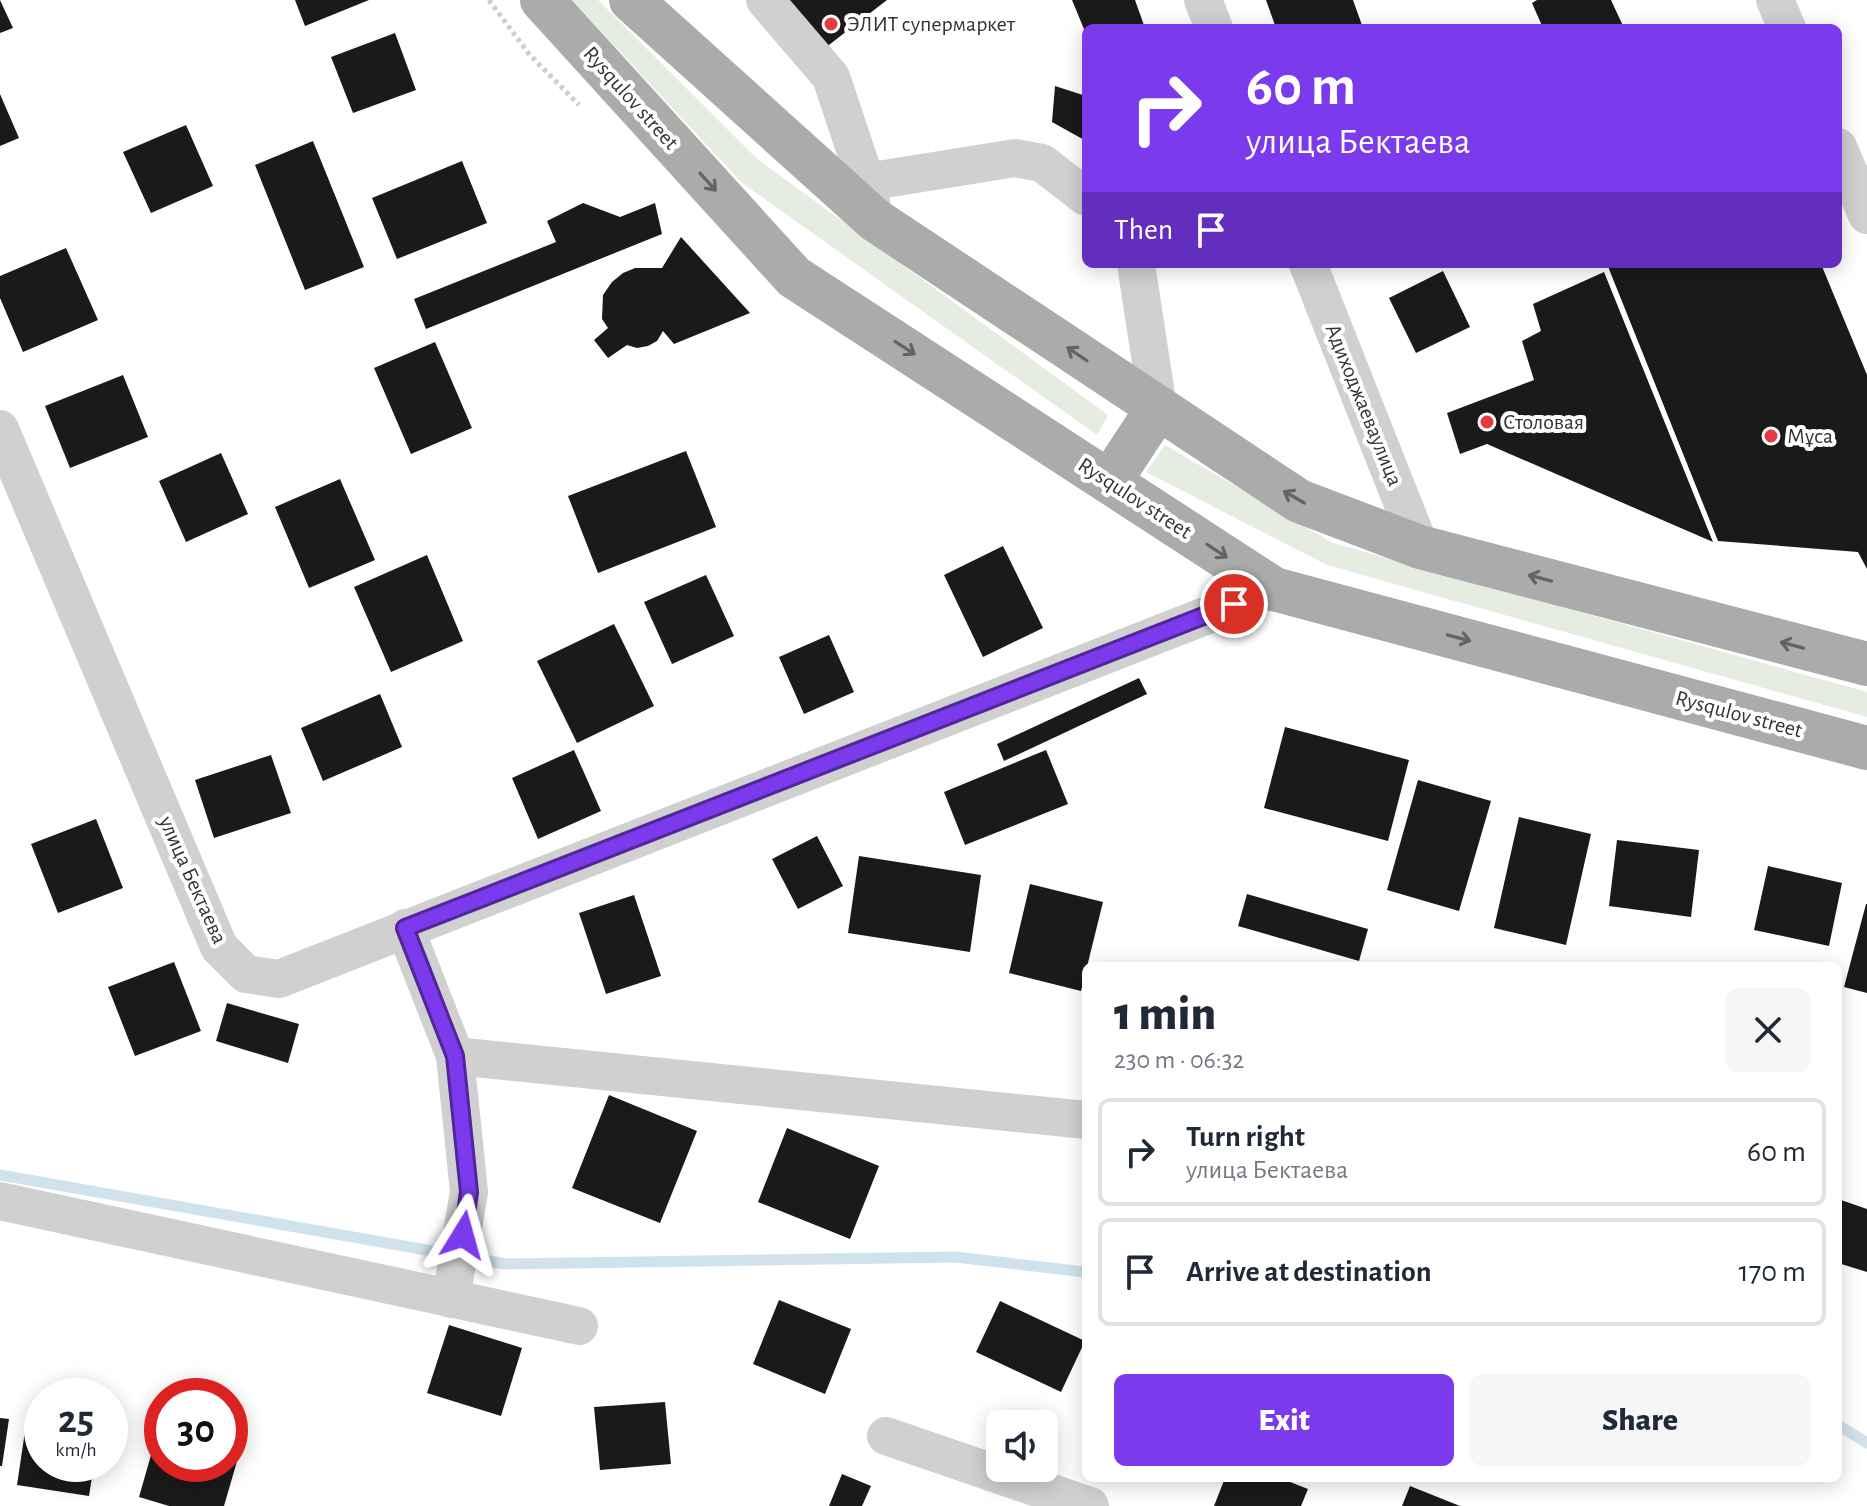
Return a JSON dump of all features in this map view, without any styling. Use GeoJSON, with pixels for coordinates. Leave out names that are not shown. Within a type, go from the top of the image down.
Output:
{"type":"FeatureCollection","features":[{"type":"Feature","properties":{"kind":"main road","name":"Rysqulov street"},"geometry":{"type":"LineString","coordinates":[[542,0],[794,277],[1274,589],[1867,748]]}},
{"type":"Feature","properties":{"kind":"main road"},"geometry":{"type":"LineString","coordinates":[[631,0],[871,201],[1158,408],[1299,501],[1420,547],[1867,664]]}},
{"type":"Feature","properties":{"kind":"main road"},"geometry":{"type":"LineString","coordinates":[[1110,481],[1158,408]]}},
{"type":"Feature","properties":{"kind":"street"},"geometry":{"type":"LineString","coordinates":[[765,0],[831,77],[871,201],[1015,158],[1042,163],[1082,194]]}},
{"type":"Feature","properties":{"kind":"street"},"geometry":{"type":"LineString","coordinates":[[1203,0],[1212,24]]}},
{"type":"Feature","properties":{"kind":"street"},"geometry":{"type":"LineString","coordinates":[[1775,0],[1785,24]]}},
{"type":"Feature","properties":{"kind":"street"},"geometry":{"type":"LineString","coordinates":[[1842,156],[1867,215]]}},
{"type":"Feature","properties":{"kind":"street"},"geometry":{"type":"LineString","coordinates":[[1137,268],[1158,408]]}},
{"type":"Feature","properties":{"kind":"street","name":"Адиходжаеваулица"},"geometry":{"type":"LineString","coordinates":[[1310,268],[1420,547]]}},
{"type":"Feature","properties":{"kind":"street","name":"улица Бектаева"},"geometry":{"type":"LineString","coordinates":[[0,429],[219,947],[246,974],[279,979],[1274,589]]}},
{"type":"Feature","properties":{"kind":"street"},"geometry":{"type":"LineString","coordinates":[[405,928],[455,1056],[469,1192],[451,1299]]}},
{"type":"Feature","properties":{"kind":"street"},"geometry":{"type":"LineString","coordinates":[[455,1056],[1082,1120]]}},
{"type":"Feature","properties":{"kind":"street"},"geometry":{"type":"LineString","coordinates":[[0,1201],[579,1326]]}},
{"type":"Feature","properties":{"kind":"street"},"geometry":{"type":"LineString","coordinates":[[886,1436],[1090,1506]]}},
{"type":"Feature","properties":{"kind":"shaded area"},"geometry":{"type":"Polygon","coordinates":[[[572,0],[598,0],[756,158],[1108,415],[1097,435],[742,183],[572,0]]]}},
{"type":"Feature","properties":{"kind":"shaded area"},"geometry":{"type":"Polygon","coordinates":[[[1165,445],[1333,543],[1867,692],[1867,717],[1327,565],[1146,472],[1165,445]]]}},
{"type":"Feature","properties":{"kind":"building"},"geometry":{"type":"Polygon","coordinates":[[[0,0],[13,28],[0,33],[0,0]]]}},
{"type":"Feature","properties":{"kind":"building"},"geometry":{"type":"Polygon","coordinates":[[[295,0],[369,0],[305,26],[295,0]]]}},
{"type":"Feature","properties":{"kind":"building","name":"ЭЛИТ супермаркет"},"geometry":{"type":"Polygon","coordinates":[[[787,0],[887,0],[825,48],[787,0]]]}},
{"type":"Feature","properties":{"kind":"building"},"geometry":{"type":"Polygon","coordinates":[[[1072,0],[1135,0],[1144,24],[1082,24],[1072,0]]]}},
{"type":"Feature","properties":{"kind":"building"},"geometry":{"type":"Polygon","coordinates":[[[1266,0],[1353,0],[1362,24],[1275,24],[1266,0]]]}},
{"type":"Feature","properties":{"kind":"building"},"geometry":{"type":"Polygon","coordinates":[[[1537,0],[1611,0],[1622,24],[1541,24],[1532,3],[1537,0]]]}},
{"type":"Feature","properties":{"kind":"building"},"geometry":{"type":"Polygon","coordinates":[[[395,33],[416,90],[353,113],[331,57],[395,33]]]}},
{"type":"Feature","properties":{"kind":"building"},"geometry":{"type":"Polygon","coordinates":[[[1055,86],[1082,95],[1082,139],[1052,122],[1055,86]]]}},
{"type":"Feature","properties":{"kind":"building"},"geometry":{"type":"Polygon","coordinates":[[[0,94],[19,138],[0,146],[0,94]]]}},
{"type":"Feature","properties":{"kind":"building"},"geometry":{"type":"Polygon","coordinates":[[[186,125],[213,186],[151,213],[123,152],[186,125]]]}},
{"type":"Feature","properties":{"kind":"building"},"geometry":{"type":"Polygon","coordinates":[[[313,141],[364,267],[305,290],[255,165],[313,141]]]}},
{"type":"Feature","properties":{"kind":"building"},"geometry":{"type":"Polygon","coordinates":[[[462,161],[487,223],[397,259],[372,198],[462,161]]]}},
{"type":"Feature","properties":{"kind":"building"},"geometry":{"type":"Polygon","coordinates":[[[583,203],[620,217],[655,203],[662,234],[426,329],[414,299],[556,242],[547,221],[583,203]]]}},
{"type":"Feature","properties":{"kind":"building"},"geometry":{"type":"Polygon","coordinates":[[[681,237],[750,313],[674,344],[663,331],[657,341],[648,346],[637,348],[627,345],[608,358],[594,340],[608,328],[602,319],[603,295],[623,273],[635,268],[662,268],[681,237]]]}},
{"type":"Feature","properties":{"kind":"building"},"geometry":{"type":"Polygon","coordinates":[[[66,248],[98,320],[23,352],[0,298],[0,276],[66,248]]]}},
{"type":"Feature","properties":{"kind":"building"},"geometry":{"type":"Polygon","coordinates":[[[1609,268],[1823,268],[1867,375],[1867,569],[1858,552],[1718,541],[1609,268]]]}},
{"type":"Feature","properties":{"kind":"building"},"geometry":{"type":"Polygon","coordinates":[[[1443,271],[1470,327],[1416,353],[1389,298],[1443,271]]]}},
{"type":"Feature","properties":{"kind":"building"},"geometry":{"type":"Polygon","coordinates":[[[1604,272],[1713,542],[1487,444],[1460,454],[1447,413],[1534,380],[1522,341],[1541,331],[1533,304],[1604,272]]]}},
{"type":"Feature","properties":{"kind":"building"},"geometry":{"type":"Polygon","coordinates":[[[435,342],[472,428],[411,454],[374,368],[435,342]]]}},
{"type":"Feature","properties":{"kind":"building"},"geometry":{"type":"Polygon","coordinates":[[[123,375],[148,437],[70,468],[45,406],[123,375]]]}},
{"type":"Feature","properties":{"kind":"building"},"geometry":{"type":"Polygon","coordinates":[[[686,451],[716,527],[598,573],[568,496],[686,451]]]}},
{"type":"Feature","properties":{"kind":"building"},"geometry":{"type":"Polygon","coordinates":[[[221,453],[248,514],[186,542],[159,481],[221,453]]]}},
{"type":"Feature","properties":{"kind":"building"},"geometry":{"type":"Polygon","coordinates":[[[340,479],[375,560],[309,588],[275,507],[340,479]]]}},
{"type":"Feature","properties":{"kind":"building"},"geometry":{"type":"Polygon","coordinates":[[[1003,546],[1043,628],[983,657],[944,575],[1003,546]]]}},
{"type":"Feature","properties":{"kind":"building"},"geometry":{"type":"Polygon","coordinates":[[[427,555],[463,641],[391,672],[354,587],[427,555]]]}},
{"type":"Feature","properties":{"kind":"building"},"geometry":{"type":"Polygon","coordinates":[[[706,575],[734,636],[672,664],[644,602],[706,575]]]}},
{"type":"Feature","properties":{"kind":"building"},"geometry":{"type":"Polygon","coordinates":[[[614,624],[654,706],[577,743],[537,661],[614,624]]]}},
{"type":"Feature","properties":{"kind":"building"},"geometry":{"type":"Polygon","coordinates":[[[829,635],[854,692],[804,714],[779,657],[829,635]]]}},
{"type":"Feature","properties":{"kind":"building"},"geometry":{"type":"Polygon","coordinates":[[[1139,678],[1147,694],[1004,761],[997,744],[1139,678]]]}},
{"type":"Feature","properties":{"kind":"building"},"geometry":{"type":"Polygon","coordinates":[[[380,694],[402,747],[323,781],[301,728],[380,694]]]}},
{"type":"Feature","properties":{"kind":"building"},"geometry":{"type":"Polygon","coordinates":[[[1285,727],[1409,760],[1388,841],[1264,808],[1285,727]]]}},
{"type":"Feature","properties":{"kind":"building"},"geometry":{"type":"Polygon","coordinates":[[[574,750],[601,811],[538,839],[512,778],[574,750]]]}},
{"type":"Feature","properties":{"kind":"building"},"geometry":{"type":"Polygon","coordinates":[[[1046,750],[1068,804],[965,845],[944,792],[1046,750]]]}},
{"type":"Feature","properties":{"kind":"building"},"geometry":{"type":"Polygon","coordinates":[[[271,755],[291,813],[214,838],[195,780],[271,755]]]}},
{"type":"Feature","properties":{"kind":"building"},"geometry":{"type":"Polygon","coordinates":[[[1418,780],[1491,801],[1459,911],[1387,890],[1418,780]]]}},
{"type":"Feature","properties":{"kind":"building"},"geometry":{"type":"Polygon","coordinates":[[[1519,817],[1591,834],[1566,945],[1494,928],[1519,817]]]}},
{"type":"Feature","properties":{"kind":"building"},"geometry":{"type":"Polygon","coordinates":[[[96,819],[123,888],[58,913],[31,844],[96,819]]]}},
{"type":"Feature","properties":{"kind":"building"},"geometry":{"type":"Polygon","coordinates":[[[817,836],[843,886],[798,909],[772,859],[817,836]]]}},
{"type":"Feature","properties":{"kind":"building"},"geometry":{"type":"Polygon","coordinates":[[[1617,840],[1699,850],[1691,917],[1609,906],[1617,840]]]}},
{"type":"Feature","properties":{"kind":"building"},"geometry":{"type":"Polygon","coordinates":[[[859,856],[981,875],[970,952],[848,933],[859,856]]]}},
{"type":"Feature","properties":{"kind":"building"},"geometry":{"type":"Polygon","coordinates":[[[1768,866],[1842,883],[1829,946],[1754,930],[1768,866]]]}},
{"type":"Feature","properties":{"kind":"building"},"geometry":{"type":"Polygon","coordinates":[[[1030,884],[1103,902],[1088,962],[1082,962],[1081,991],[1009,973],[1030,884]]]}},
{"type":"Feature","properties":{"kind":"building"},"geometry":{"type":"Polygon","coordinates":[[[1247,894],[1368,929],[1359,961],[1238,926],[1247,894]]]}},
{"type":"Feature","properties":{"kind":"building"},"geometry":{"type":"Polygon","coordinates":[[[634,895],[661,976],[606,994],[579,913],[634,895]]]}},
{"type":"Feature","properties":{"kind":"building"},"geometry":{"type":"Polygon","coordinates":[[[1867,904],[1867,993],[1844,987],[1867,904]]]}},
{"type":"Feature","properties":{"kind":"building"},"geometry":{"type":"Polygon","coordinates":[[[174,962],[201,1031],[135,1056],[108,987],[174,962]]]}},
{"type":"Feature","properties":{"kind":"building"},"geometry":{"type":"Polygon","coordinates":[[[227,1003],[299,1024],[288,1063],[216,1041],[227,1003]]]}},
{"type":"Feature","properties":{"kind":"building"},"geometry":{"type":"Polygon","coordinates":[[[609,1095],[697,1131],[660,1223],[572,1188],[609,1095]]]}},
{"type":"Feature","properties":{"kind":"building"},"geometry":{"type":"Polygon","coordinates":[[[787,1128],[879,1166],[850,1239],[758,1202],[787,1128]]]}},
{"type":"Feature","properties":{"kind":"building"},"geometry":{"type":"Polygon","coordinates":[[[1842,1200],[1867,1209],[1867,1272],[1842,1264],[1842,1200]]]}},
{"type":"Feature","properties":{"kind":"building"},"geometry":{"type":"Polygon","coordinates":[[[779,1300],[851,1329],[825,1394],[753,1364],[779,1300]]]}},
{"type":"Feature","properties":{"kind":"building"},"geometry":{"type":"Polygon","coordinates":[[[1000,1301],[1082,1340],[1082,1347],[1061,1392],[976,1352],[1000,1301]]]}},
{"type":"Feature","properties":{"kind":"building"},"geometry":{"type":"Polygon","coordinates":[[[449,1325],[522,1348],[501,1416],[427,1393],[449,1325]]]}},
{"type":"Feature","properties":{"kind":"building"},"geometry":{"type":"Polygon","coordinates":[[[665,1402],[671,1464],[600,1470],[594,1407],[665,1402]]]}},
{"type":"Feature","properties":{"kind":"building"},"geometry":{"type":"Polygon","coordinates":[[[0,1418],[9,1419],[2,1466],[0,1466],[0,1418]]]}},
{"type":"Feature","properties":{"kind":"building"},"geometry":{"type":"Polygon","coordinates":[[[24,1438],[24,1482],[91,1482],[89,1496],[17,1485],[24,1438]]]}},
{"type":"Feature","properties":{"kind":"building"},"geometry":{"type":"Polygon","coordinates":[[[842,1474],[871,1486],[862,1506],[829,1506],[842,1474]]]}},
{"type":"Feature","properties":{"kind":"building"},"geometry":{"type":"Polygon","coordinates":[[[144,1480],[144,1482],[231,1482],[224,1506],[169,1506],[139,1497],[144,1480]]]}},
{"type":"Feature","properties":{"kind":"building"},"geometry":{"type":"Polygon","coordinates":[[[1223,1482],[1290,1482],[1308,1489],[1301,1506],[1214,1506],[1223,1482]]]}},
{"type":"Feature","properties":{"kind":"building"},"geometry":{"type":"Polygon","coordinates":[[[1410,1486],[1460,1506],[1402,1506],[1410,1486]]]}},
{"type":"Feature","properties":{"kind":"waterway"},"geometry":{"type":"LineString","coordinates":[[0,1175],[506,1264],[955,1257],[1082,1272]]}},
{"type":"Feature","properties":{"kind":"waterway"},"geometry":{"type":"LineString","coordinates":[[1842,1427],[1867,1443]]}},
{"type":"Feature","properties":{"kind":"place","name":"ЭЛИТ супермаркет"},"geometry":{"type":"Point","coordinates":[831,24]}},
{"type":"Feature","properties":{"kind":"place","name":"Столовая"},"geometry":{"type":"Point","coordinates":[1487,422]}},
{"type":"Feature","properties":{"kind":"place","name":"Мұса"},"geometry":{"type":"Point","coordinates":[1771,436]}},
{"type":"Feature","properties":{"kind":"route"},"geometry":{"type":"LineString","coordinates":[[463,1235],[469,1192],[455,1056],[405,928],[1234,604]]}}]}
